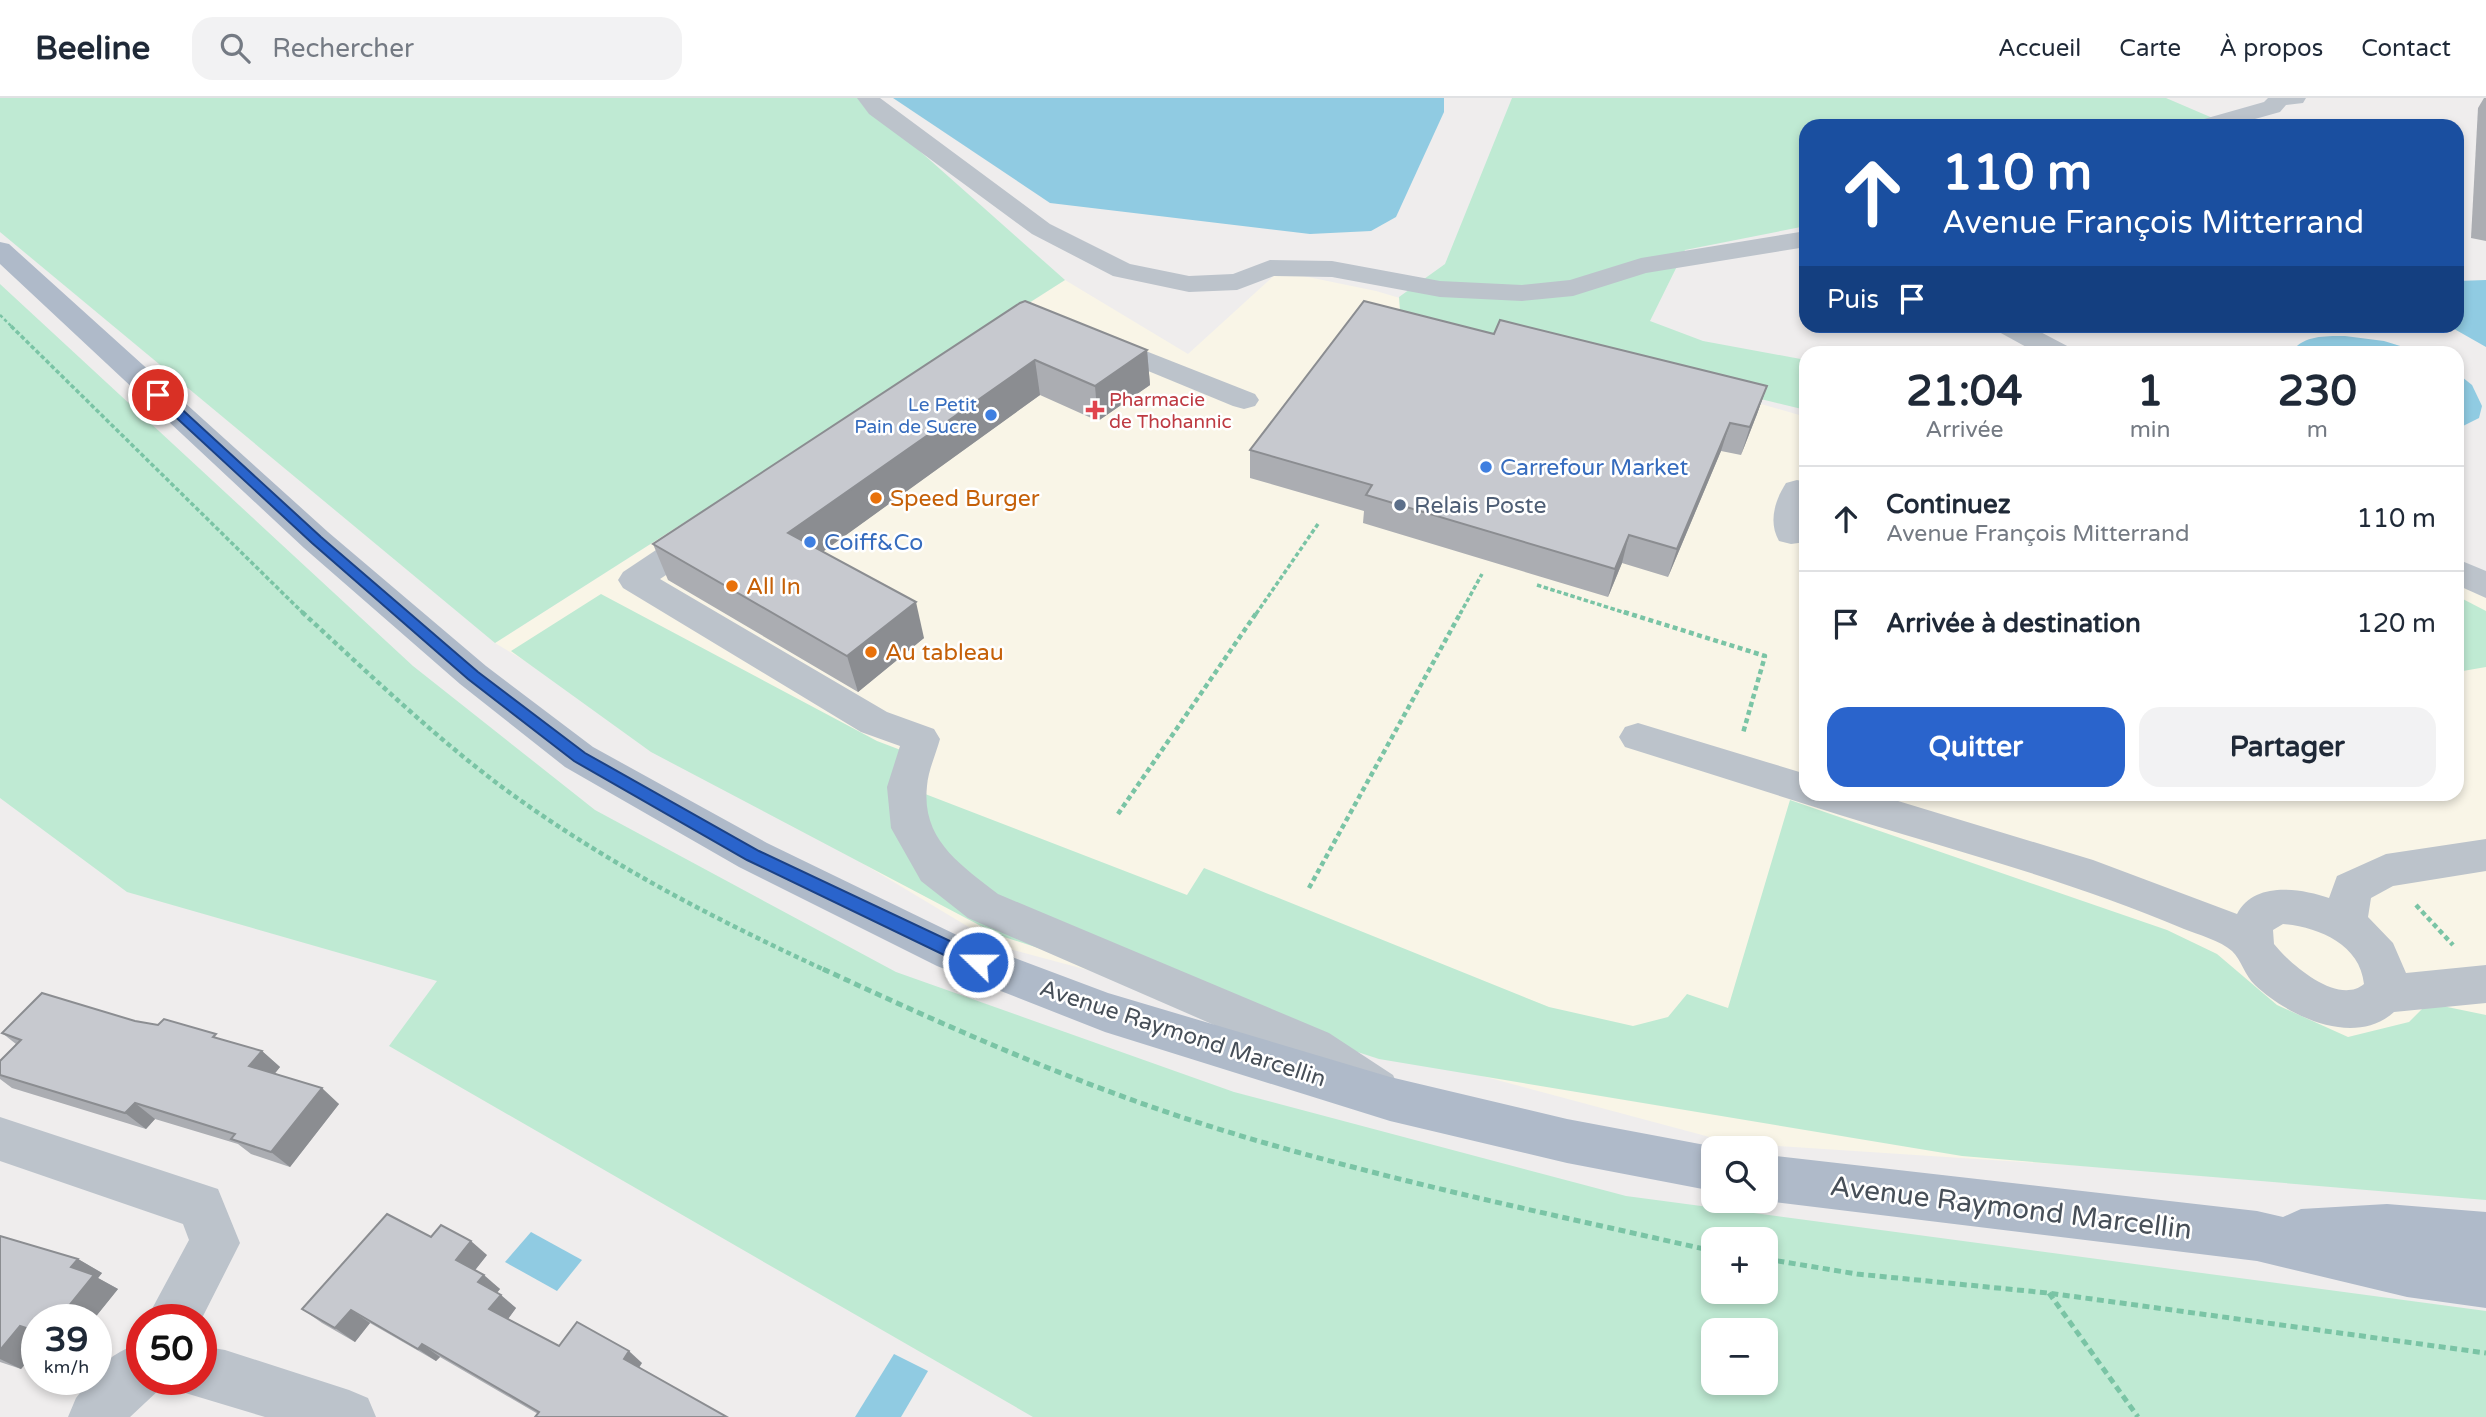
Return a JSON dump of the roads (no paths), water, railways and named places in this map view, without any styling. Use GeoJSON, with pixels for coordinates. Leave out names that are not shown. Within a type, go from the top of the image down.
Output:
{"type":"FeatureCollection","features":[{"type":"Feature","properties":{"kind":"main road","name":"Avenue Raymond Marcellin"},"geometry":{"type":"LineString","coordinates":[[0,250],[316,540],[473,676],[579,757],[753,855],[952,953],[1105,1012],[1390,1099],[1567,1141],[1701,1166]]}},
{"type":"Feature","properties":{"kind":"main road","name":"Avenue Raymond Marcellin"},"geometry":{"type":"LineString","coordinates":[[1778,1179],[2257,1236],[2407,1271],[2486,1282]]}},
{"type":"Feature","properties":{"kind":"main road","name":"Avenue Raymond Marcellin"},"geometry":{"type":"LineString","coordinates":[[2257,1236],[2387,1228],[2486,1237]]}},
{"type":"Feature","properties":{"kind":"street"},"geometry":{"type":"LineString","coordinates":[[868,98],[877,109],[1041,229],[1122,270],[1189,284],[1237,282],[1270,268],[1332,269],[1440,289],[1522,293],[1573,288],[1641,266],[1799,240]]}},
{"type":"Feature","properties":{"kind":"street"},"geometry":{"type":"LineString","coordinates":[[2230,119],[2272,107],[2279,99],[2296,98],[2322,104]]}},
{"type":"Feature","properties":{"kind":"street"},"geometry":{"type":"LineString","coordinates":[[1072,330],[1244,400]]}},
{"type":"Feature","properties":{"kind":"street"},"geometry":{"type":"LineString","coordinates":[[2023,333],[2046,346]]}},
{"type":"Feature","properties":{"kind":"street"},"geometry":{"type":"LineString","coordinates":[[1799,485],[1790,506],[1791,533],[1799,532]]}},
{"type":"Feature","properties":{"kind":"street"},"geometry":{"type":"LineString","coordinates":[[727,519],[635,580],[874,722],[921,739],[907,787],[911,828],[936,869],[983,906],[1313,1047],[1390,1099]]}},
{"type":"Feature","properties":{"kind":"street"},"geometry":{"type":"LineString","coordinates":[[2464,574],[2486,586]]}},
{"type":"Feature","properties":{"kind":"street"},"geometry":{"type":"LineString","coordinates":[[1638,737],[1799,787]]}},
{"type":"Feature","properties":{"kind":"street"},"geometry":{"type":"LineString","coordinates":[[1846,801],[2094,878],[2194,913],[2250,939]]}},
{"type":"Feature","properties":{"kind":"street"},"geometry":{"type":"LineString","coordinates":[[2345,924],[2352,888],[2386,871],[2486,855]]}},
{"type":"Feature","properties":{"kind":"street"},"geometry":{"type":"LineString","coordinates":[[2384,994],[2386,972],[2372,946],[2345,924],[2323,912],[2277,906],[2261,912],[2252,923],[2250,939],[2257,958],[2274,977],[2298,994],[2324,1006],[2350,1010],[2372,1006],[2384,994],[2472,968]]}},
{"type":"Feature","properties":{"kind":"street"},"geometry":{"type":"LineString","coordinates":[[0,1139],[201,1206],[215,1243],[181,1304]]}},
{"type":"Feature","properties":{"kind":"street"},"geometry":{"type":"LineString","coordinates":[[217,1376],[349,1417]]}},
{"type":"Feature","properties":{"kind":"street"},"geometry":{"type":"LineString","coordinates":[[95,1417],[126,1381]]}},
{"type":"Feature","properties":{"kind":"water"},"geometry":{"type":"Polygon","coordinates":[[[893,98],[1444,98],[1444,112],[1396,217],[1371,231],[1310,234],[1050,203],[893,98]]]}},
{"type":"Feature","properties":{"kind":"water"},"geometry":{"type":"Polygon","coordinates":[[[2486,280],[2486,347],[2461,333],[2464,333],[2464,281],[2486,280]]]}},
{"type":"Feature","properties":{"kind":"water"},"geometry":{"type":"Polygon","coordinates":[[[2345,336],[2400,346],[2297,346],[2322,337],[2345,336]]]}},
{"type":"Feature","properties":{"kind":"water"},"geometry":{"type":"Polygon","coordinates":[[[2464,379],[2472,385],[2482,406],[2479,418],[2464,426],[2464,379]]]}},
{"type":"Feature","properties":{"kind":"water"},"geometry":{"type":"Polygon","coordinates":[[[531,1232],[582,1260],[557,1291],[505,1262],[531,1232]]]}},
{"type":"Feature","properties":{"kind":"water"},"geometry":{"type":"Polygon","coordinates":[[[894,1354],[928,1371],[901,1417],[855,1417],[894,1354]]]}},
{"type":"Feature","properties":{"kind":"place","name":"Pharmacie de Thohannic"},"geometry":{"type":"Point","coordinates":[1095,410]}},
{"type":"Feature","properties":{"kind":"place","name":"Le Petit Pain de Sucre"},"geometry":{"type":"Point","coordinates":[991,415]}},
{"type":"Feature","properties":{"kind":"place","name":"Carrefour Market"},"geometry":{"type":"Point","coordinates":[1486,467]}},
{"type":"Feature","properties":{"kind":"place","name":"Speed Burger"},"geometry":{"type":"Point","coordinates":[876,498]}},
{"type":"Feature","properties":{"kind":"place","name":"Relais Poste"},"geometry":{"type":"Point","coordinates":[1400,505]}},
{"type":"Feature","properties":{"kind":"place","name":"Coiff&Co"},"geometry":{"type":"Point","coordinates":[810,542]}},
{"type":"Feature","properties":{"kind":"place","name":"All In"},"geometry":{"type":"Point","coordinates":[732,586]}},
{"type":"Feature","properties":{"kind":"place","name":"Au tableau"},"geometry":{"type":"Point","coordinates":[871,652]}}]}
